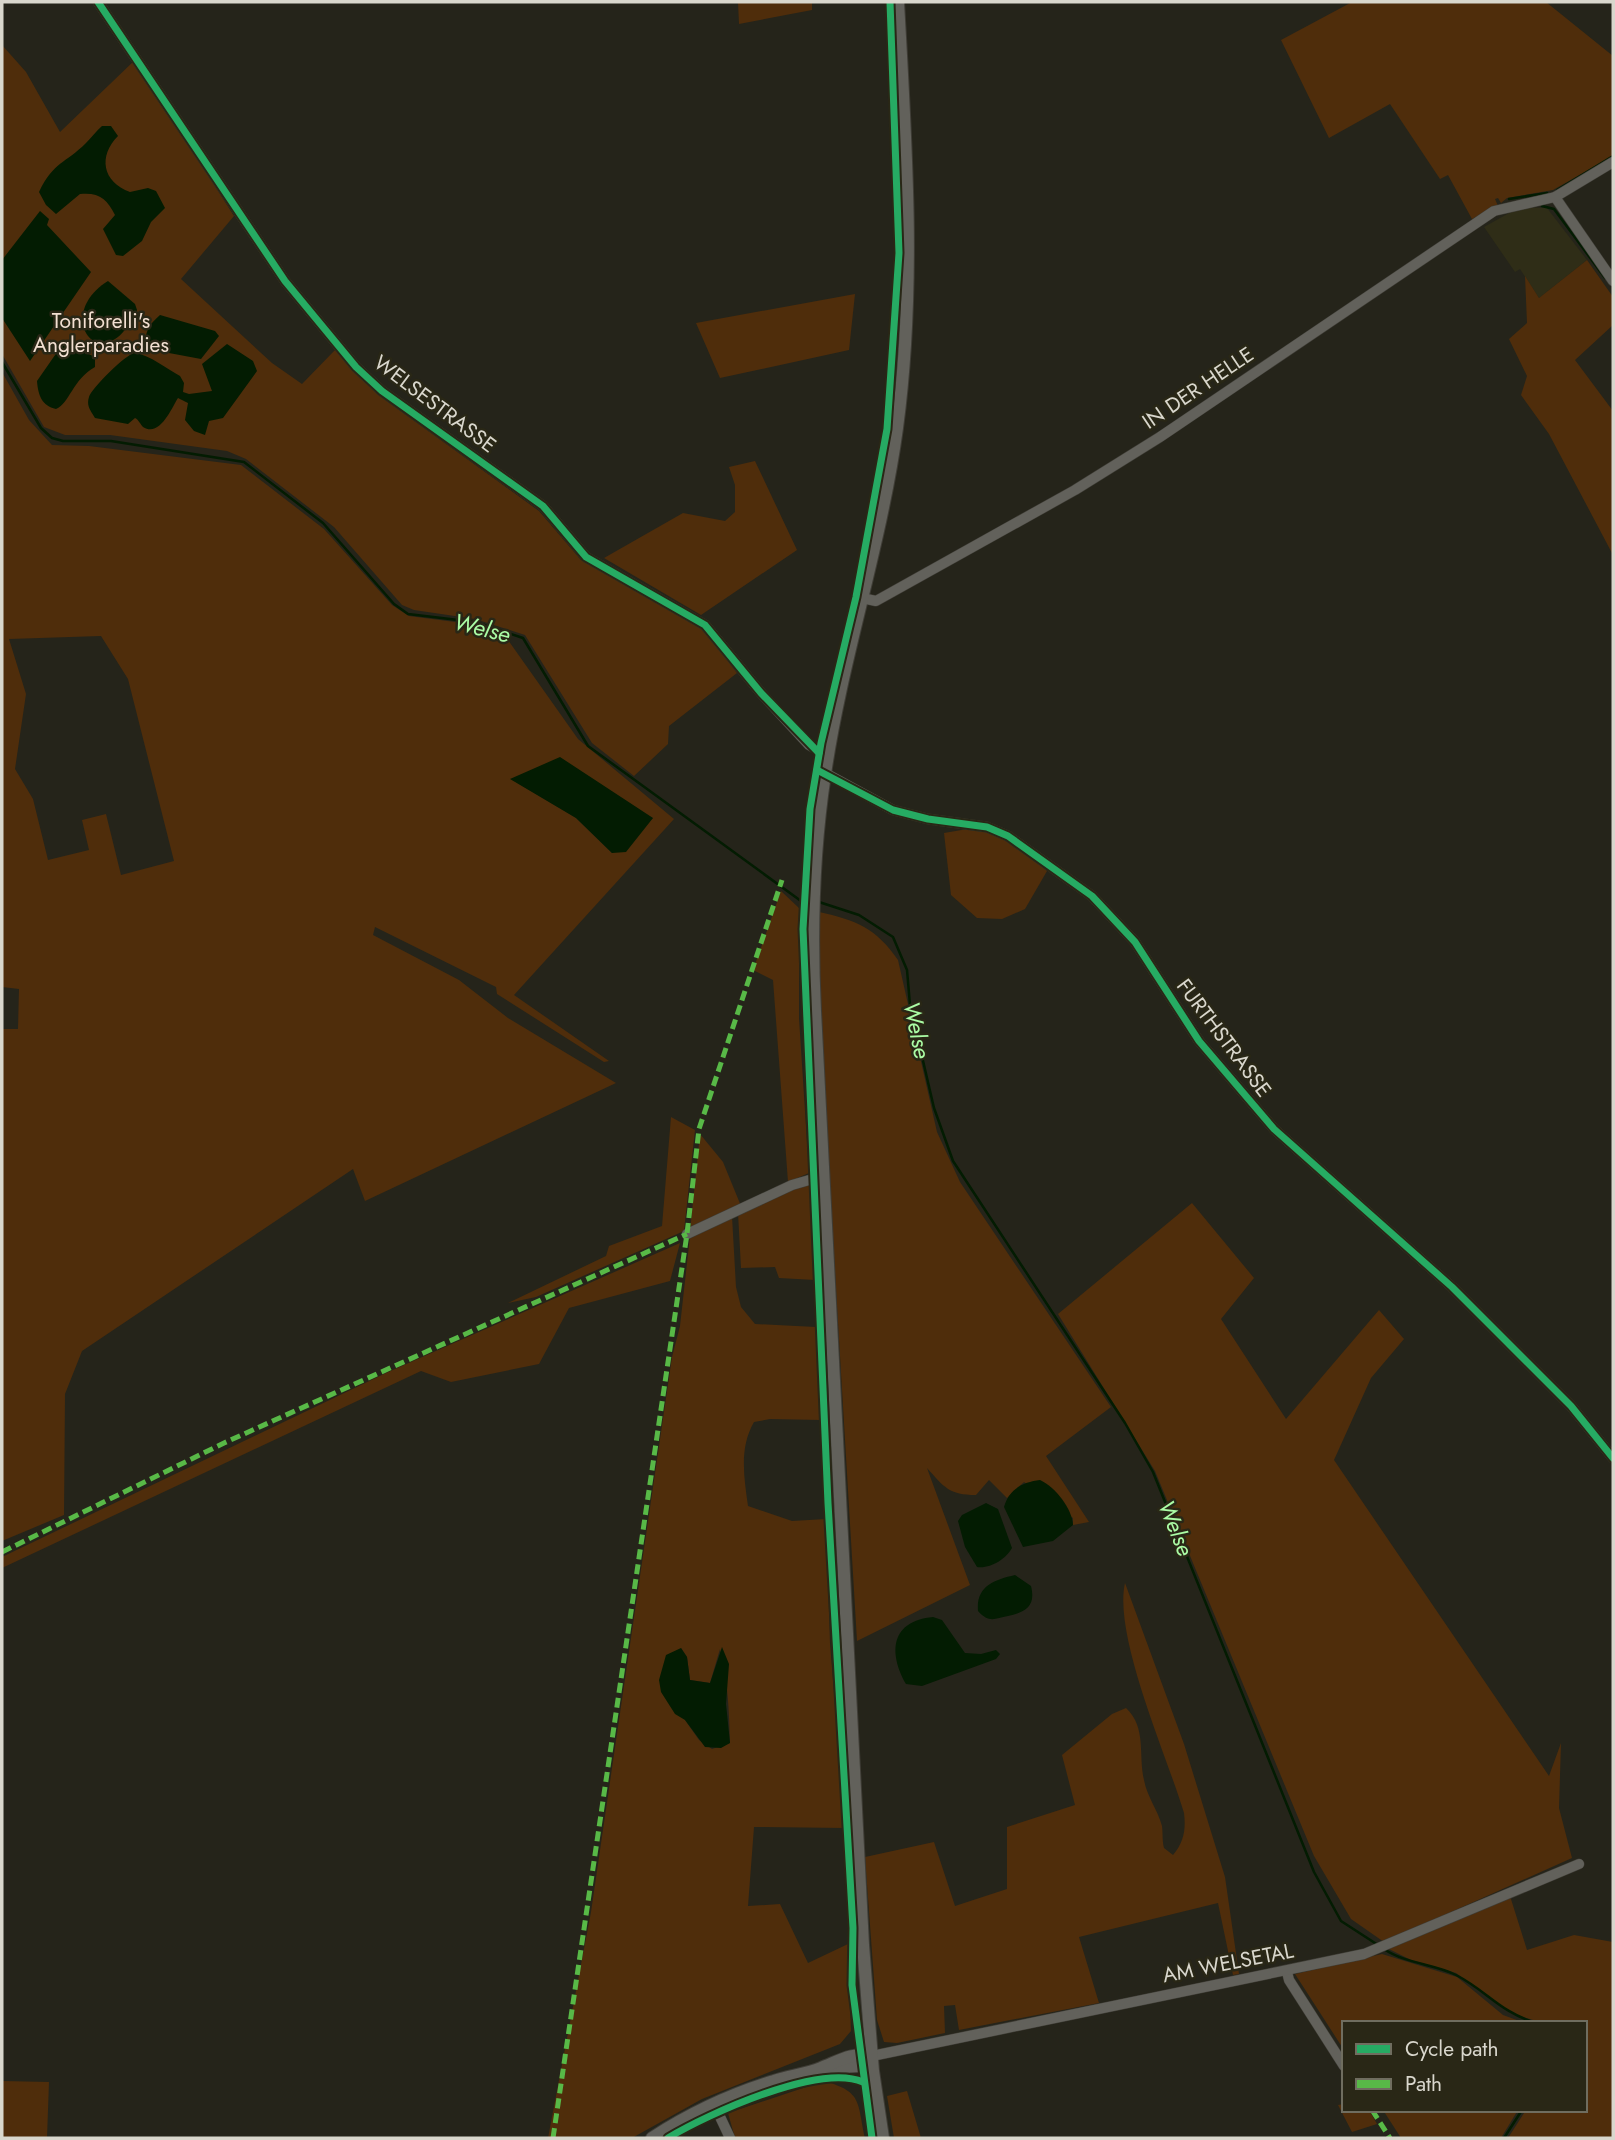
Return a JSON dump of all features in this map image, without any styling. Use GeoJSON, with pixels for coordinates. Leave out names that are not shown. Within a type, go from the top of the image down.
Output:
{"type":"FeatureCollection","features":[{"type":"Feature","properties":{"kind":"street","name":"WELSESTRASSE"},"geometry":{"type":"LineString","coordinates":[[98,2],[285,281],[356,367],[382,391],[543,506],[586,558],[705,625],[761,693],[809,745],[828,756]]}},
{"type":"Feature","properties":{"kind":"street"},"geometry":{"type":"LineString","coordinates":[[883,2138],[872,2056],[851,1716],[812,911],[825,773],[859,598],[897,429],[907,327],[910,231],[898,2]]}},
{"type":"Feature","properties":{"kind":"street","name":"IN DER HELLE"},"geometry":{"type":"LineString","coordinates":[[859,598],[876,601],[1075,490],[1160,437],[1494,211],[1555,197],[1613,162]]}},
{"type":"Feature","properties":{"kind":"street"},"geometry":{"type":"LineString","coordinates":[[1555,197],[1613,281]]}},
{"type":"Feature","properties":{"kind":"street","name":"FURTHSTRASSE"},"geometry":{"type":"LineString","coordinates":[[825,773],[893,810],[928,819],[987,827],[1008,836],[1092,896],[1135,942],[1199,1041],[1274,1129],[1452,1287],[1571,1406],[1613,1458]]}},
{"type":"Feature","properties":{"kind":"street"},"geometry":{"type":"LineString","coordinates":[[687,1234],[792,1185],[823,1176]]}},
{"type":"Feature","properties":{"kind":"street","name":"AM WELSETAL"},"geometry":{"type":"LineString","coordinates":[[872,2056],[1287,1972],[1376,1949],[1579,1864]]}},
{"type":"Feature","properties":{"kind":"street"},"geometry":{"type":"LineString","coordinates":[[1287,1972],[1289,1980],[1342,2063]]}},
{"type":"Feature","properties":{"kind":"street"},"geometry":{"type":"LineString","coordinates":[[652,2138],[714,2104],[772,2081],[821,2068],[840,2058],[861,2054],[872,2056]]}},
{"type":"Feature","properties":{"kind":"street"},"geometry":{"type":"LineString","coordinates":[[714,2104],[730,2138]]}},
{"type":"Feature","properties":{"kind":"shaded area"},"geometry":{"type":"Polygon","coordinates":[[[102,126],[111,126],[118,136],[107,152],[106,160],[106,168],[114,182],[130,192],[148,188],[156,191],[165,208],[151,222],[142,241],[123,256],[116,255],[103,229],[115,215],[102,198],[92,194],[80,194],[56,214],[46,205],[39,192],[55,168],[79,150],[102,126]]]}},
{"type":"Feature","properties":{"kind":"shaded area"},"geometry":{"type":"Polygon","coordinates":[[[1520,207],[1547,208],[1587,260],[1539,298],[1520,269],[1515,272],[1484,227],[1520,207]]]}},
{"type":"Feature","properties":{"kind":"shaded area"},"geometry":{"type":"Polygon","coordinates":[[[40,211],[49,219],[47,225],[91,272],[30,361],[2,318],[2,260],[40,211]]]}},
{"type":"Feature","properties":{"kind":"shaded area"},"geometry":{"type":"Polygon","coordinates":[[[108,281],[135,304],[137,310],[124,331],[110,342],[98,343],[88,336],[83,325],[84,311],[91,295],[108,281]]]}},
{"type":"Feature","properties":{"kind":"shaded area"},"geometry":{"type":"Polygon","coordinates":[[[160,315],[215,331],[219,336],[201,359],[153,350],[145,343],[146,338],[149,327],[160,315]]]}},
{"type":"Feature","properties":{"kind":"shaded area"},"geometry":{"type":"Polygon","coordinates":[[[67,344],[95,357],[95,367],[81,378],[65,402],[56,409],[42,399],[37,381],[62,345],[67,344]]]}},
{"type":"Feature","properties":{"kind":"shaded area"},"geometry":{"type":"Polygon","coordinates":[[[227,344],[253,361],[257,371],[223,418],[209,421],[205,435],[194,431],[185,420],[188,403],[178,398],[165,420],[149,429],[143,427],[135,418],[128,424],[95,418],[89,408],[89,397],[96,387],[118,364],[135,353],[152,359],[180,376],[184,383],[183,392],[189,394],[212,391],[202,364],[227,344]]]}},
{"type":"Feature","properties":{"kind":"shaded area"},"geometry":{"type":"Polygon","coordinates":[[[560,757],[653,818],[626,852],[612,853],[576,818],[510,779],[560,757]]]}},
{"type":"Feature","properties":{"kind":"shaded area"},"geometry":{"type":"Polygon","coordinates":[[[1040,1480],[1062,1499],[1070,1512],[1073,1525],[1053,1541],[1023,1547],[1004,1507],[1009,1495],[1018,1487],[1040,1480]]]}},
{"type":"Feature","properties":{"kind":"shaded area"},"geometry":{"type":"Polygon","coordinates":[[[986,1503],[998,1509],[1012,1548],[997,1562],[977,1567],[965,1547],[958,1521],[962,1515],[986,1503]]]}},
{"type":"Feature","properties":{"kind":"shaded area"},"geometry":{"type":"Polygon","coordinates":[[[1015,1575],[1031,1586],[1032,1599],[1028,1607],[995,1619],[982,1615],[978,1611],[978,1602],[983,1590],[1000,1579],[1015,1575]]]}},
{"type":"Feature","properties":{"kind":"shaded area"},"geometry":{"type":"Polygon","coordinates":[[[933,1617],[942,1620],[965,1653],[981,1654],[996,1650],[1000,1654],[996,1659],[922,1686],[906,1684],[897,1661],[897,1640],[909,1625],[933,1617]]]}},
{"type":"Feature","properties":{"kind":"shaded area"},"geometry":{"type":"Polygon","coordinates":[[[722,1647],[729,1664],[726,1704],[730,1743],[721,1748],[705,1747],[685,1720],[675,1714],[661,1692],[659,1680],[666,1655],[681,1648],[687,1657],[690,1680],[710,1683],[722,1647]]]}},
{"type":"Feature","properties":{"kind":"green space"},"geometry":{"type":"Polygon","coordinates":[[[738,2],[812,2],[812,10],[739,24],[738,2]]]}},
{"type":"Feature","properties":{"kind":"green space"},"geometry":{"type":"Polygon","coordinates":[[[1352,2],[1546,2],[1613,56],[1613,156],[1553,190],[1507,198],[1501,203],[1498,198],[1495,199],[1498,206],[1472,219],[1448,175],[1440,179],[1390,104],[1329,138],[1281,40],[1352,2]]]}},
{"type":"Feature","properties":{"kind":"green space","name":"Toniforelli's Anglerparadies"},"geometry":{"type":"Polygon","coordinates":[[[2,45],[26,72],[60,132],[135,60],[234,216],[181,279],[272,363],[302,384],[335,350],[377,394],[539,511],[581,560],[705,629],[737,673],[669,726],[668,744],[634,776],[592,743],[525,635],[475,619],[414,610],[402,605],[334,527],[246,459],[227,451],[110,435],[65,435],[44,427],[2,354],[2,45]]]}},
{"type":"Feature","properties":{"kind":"green space"},"geometry":{"type":"Polygon","coordinates":[[[1587,260],[1613,297],[1613,325],[1575,360],[1613,411],[1613,555],[1549,434],[1521,395],[1527,376],[1509,339],[1527,323],[1525,276],[1539,298],[1587,260]]]}},
{"type":"Feature","properties":{"kind":"green space"},"geometry":{"type":"Polygon","coordinates":[[[855,294],[849,350],[720,378],[696,323],[855,294]]]}},
{"type":"Feature","properties":{"kind":"green space"},"geometry":{"type":"Polygon","coordinates":[[[2,372],[29,420],[52,445],[89,446],[241,465],[324,529],[392,605],[409,616],[471,624],[508,640],[578,739],[674,819],[514,995],[609,1061],[604,1062],[497,994],[496,987],[375,927],[373,935],[459,980],[508,1018],[616,1083],[365,1201],[353,1169],[82,1351],[65,1394],[64,1515],[2,1541],[2,1029],[18,1029],[19,989],[2,987],[2,372]],[[101,636],[9,639],[26,694],[15,769],[33,799],[48,860],[89,850],[82,820],[106,814],[121,875],[174,861],[128,679],[101,636]],[[511,779],[576,818],[612,853],[653,818],[511,779]]]}},
{"type":"Feature","properties":{"kind":"green space"},"geometry":{"type":"Polygon","coordinates":[[[755,461],[797,550],[701,615],[604,558],[683,513],[725,521],[735,512],[735,485],[729,467],[755,461]]]}},
{"type":"Feature","properties":{"kind":"green space"},"geometry":{"type":"Polygon","coordinates":[[[979,827],[1015,840],[1047,871],[1025,909],[1002,919],[977,918],[951,895],[944,833],[979,827]]]}},
{"type":"Feature","properties":{"kind":"green space"},"geometry":{"type":"Polygon","coordinates":[[[781,891],[799,908],[799,1018],[809,1173],[788,1182],[773,980],[753,970],[781,891]]]}},
{"type":"Feature","properties":{"kind":"green space"},"geometry":{"type":"Polygon","coordinates":[[[819,912],[844,918],[864,927],[882,940],[898,960],[937,1132],[960,1182],[1111,1407],[1046,1456],[1089,1522],[1073,1525],[1073,1518],[1024,1482],[1007,1498],[989,1480],[976,1495],[967,1495],[948,1489],[927,1468],[970,1585],[857,1641],[817,970],[819,912]]]}},
{"type":"Feature","properties":{"kind":"green space"},"geometry":{"type":"Polygon","coordinates":[[[671,1117],[695,1130],[684,1231],[536,1297],[508,1303],[606,1256],[609,1246],[662,1226],[671,1117]]]}},
{"type":"Feature","properties":{"kind":"green space"},"geometry":{"type":"Polygon","coordinates":[[[700,1134],[723,1162],[741,1206],[690,1231],[700,1134]]]}},
{"type":"Feature","properties":{"kind":"green space"},"geometry":{"type":"Polygon","coordinates":[[[810,1185],[815,1280],[779,1278],[775,1267],[741,1268],[738,1213],[794,1187],[810,1185]]]}},
{"type":"Feature","properties":{"kind":"green space"},"geometry":{"type":"Polygon","coordinates":[[[1192,1203],[1254,1278],[1221,1319],[1286,1419],[1379,1310],[1404,1339],[1371,1378],[1334,1460],[1549,1776],[1561,1743],[1559,1808],[1572,1858],[1384,1942],[1351,1919],[1314,1856],[1155,1471],[1058,1314],[1192,1203]]]}},
{"type":"Feature","properties":{"kind":"green space"},"geometry":{"type":"Polygon","coordinates":[[[732,1216],[736,1287],[741,1307],[755,1324],[816,1327],[822,1420],[770,1419],[754,1422],[744,1452],[744,1474],[748,1506],[792,1521],[826,1519],[830,1643],[845,1828],[754,1827],[748,1906],[780,1904],[808,1963],[848,1944],[851,2031],[840,2044],[702,2099],[632,2138],[548,2138],[591,1912],[672,1357],[680,1326],[690,1236],[732,1216]],[[681,1648],[685,1720],[699,1740],[712,1749],[730,1743],[729,1707],[720,1649],[710,1683],[690,1680],[687,1657],[681,1648]]]}},
{"type":"Feature","properties":{"kind":"green space"},"geometry":{"type":"Polygon","coordinates":[[[680,1243],[670,1281],[569,1308],[539,1364],[451,1382],[421,1371],[2,1568],[2,1557],[386,1373],[680,1243]]]}},
{"type":"Feature","properties":{"kind":"green space"},"geometry":{"type":"Polygon","coordinates":[[[1125,1583],[1184,1744],[1225,1877],[1239,1974],[1233,1975],[1218,1903],[1079,1937],[1099,2003],[959,2030],[955,2005],[944,2006],[945,2033],[897,2043],[884,2042],[877,2020],[865,1857],[934,1842],[955,1906],[1007,1889],[1007,1827],[1075,1805],[1062,1755],[1112,1714],[1126,1708],[1137,1724],[1144,1780],[1162,1826],[1164,1848],[1173,1855],[1180,1845],[1184,1830],[1184,1813],[1134,1664],[1123,1606],[1125,1583]]]}},
{"type":"Feature","properties":{"kind":"green space"},"geometry":{"type":"Polygon","coordinates":[[[1510,1896],[1527,1950],[1574,1935],[1613,1942],[1613,2138],[1508,2138],[1525,2112],[1587,2112],[1587,2021],[1536,2021],[1513,2014],[1456,1973],[1411,1960],[1387,1948],[1510,1896]]]}},
{"type":"Feature","properties":{"kind":"green space"},"geometry":{"type":"Polygon","coordinates":[[[1382,1954],[1457,1977],[1503,2015],[1520,2021],[1342,2021],[1342,2047],[1295,1974],[1382,1954]]]}},
{"type":"Feature","properties":{"kind":"green space"},"geometry":{"type":"Polygon","coordinates":[[[2,2081],[49,2082],[47,2138],[2,2138],[2,2081]]]}},
{"type":"Feature","properties":{"kind":"green space"},"geometry":{"type":"Polygon","coordinates":[[[824,2081],[852,2094],[859,2107],[865,2138],[735,2138],[728,2113],[824,2081]]]}},
{"type":"Feature","properties":{"kind":"green space"},"geometry":{"type":"Polygon","coordinates":[[[907,2091],[921,2138],[894,2138],[887,2096],[907,2091]]]}},
{"type":"Feature","properties":{"kind":"green space"},"geometry":{"type":"Polygon","coordinates":[[[1342,2104],[1342,2112],[1370,2112],[1377,2124],[1352,2132],[1338,2105],[1342,2104]]]}},
{"type":"Feature","properties":{"kind":"green space"},"geometry":{"type":"Polygon","coordinates":[[[1384,2112],[1517,2112],[1501,2138],[1401,2138],[1384,2112]]]}},
{"type":"Feature","properties":{"kind":"waterway"},"geometry":{"type":"LineString","coordinates":[[1557,190],[1613,156]]}},
{"type":"Feature","properties":{"kind":"waterway"},"geometry":{"type":"LineString","coordinates":[[1509,199],[1547,193]]}},
{"type":"Feature","properties":{"kind":"waterway"},"geometry":{"type":"LineString","coordinates":[[1542,206],[1554,209],[1605,278]]}},
{"type":"Feature","properties":{"kind":"waterway","name":"Welse"},"geometry":{"type":"LineString","coordinates":[[2,362],[41,428],[52,438],[63,441],[111,441],[244,462],[323,523],[394,604],[408,614],[475,622],[523,638],[588,746],[801,901],[808,901]]}},
{"type":"Feature","properties":{"kind":"waterway","name":"Welse"},"geometry":{"type":"LineString","coordinates":[[819,902],[859,915],[893,937],[907,970],[910,1005],[934,1108],[953,1161],[1125,1423],[1153,1472],[1314,1872],[1341,1921],[1378,1945]]}},
{"type":"Feature","properties":{"kind":"waterway","name":"Welse"},"geometry":{"type":"LineString","coordinates":[[1384,1949],[1402,1958],[1456,1975],[1503,2007],[1531,2021]]}},
{"type":"Feature","properties":{"kind":"waterway","name":"Welse"},"geometry":{"type":"LineString","coordinates":[[1504,2138],[1521,2112]]}},
{"type":"Feature","properties":{"kind":"marked path"},"geometry":{"type":"LineString","coordinates":[[553,2138],[687,1234],[699,1129],[782,880]]}},
{"type":"Feature","properties":{"kind":"marked path"},"geometry":{"type":"LineString","coordinates":[[2,1552],[224,1443],[687,1234]]}},
{"type":"Feature","properties":{"kind":"marked path"},"geometry":{"type":"LineString","coordinates":[[1373,2112],[1390,2138]]}},
{"type":"Feature","properties":{"kind":"cycle path"},"geometry":{"type":"LineString","coordinates":[[98,2],[285,281],[356,367],[382,391],[543,506],[586,557],[705,625],[761,693],[819,753]]}},
{"type":"Feature","properties":{"kind":"cycle path"},"geometry":{"type":"LineString","coordinates":[[872,2138],[852,1985],[853,1928],[828,1503],[803,929],[810,809],[821,743],[856,597],[887,429],[899,253],[890,2]]}},
{"type":"Feature","properties":{"kind":"cycle path"},"geometry":{"type":"LineString","coordinates":[[817,770],[893,810],[928,819],[987,827],[1008,836],[1092,896],[1135,942],[1199,1041],[1274,1129],[1452,1287],[1571,1406],[1613,1458]]}},
{"type":"Feature","properties":{"kind":"cycle path"},"geometry":{"type":"LineString","coordinates":[[668,2138],[709,2116],[793,2085],[820,2079],[844,2078],[863,2082]]}}]}
